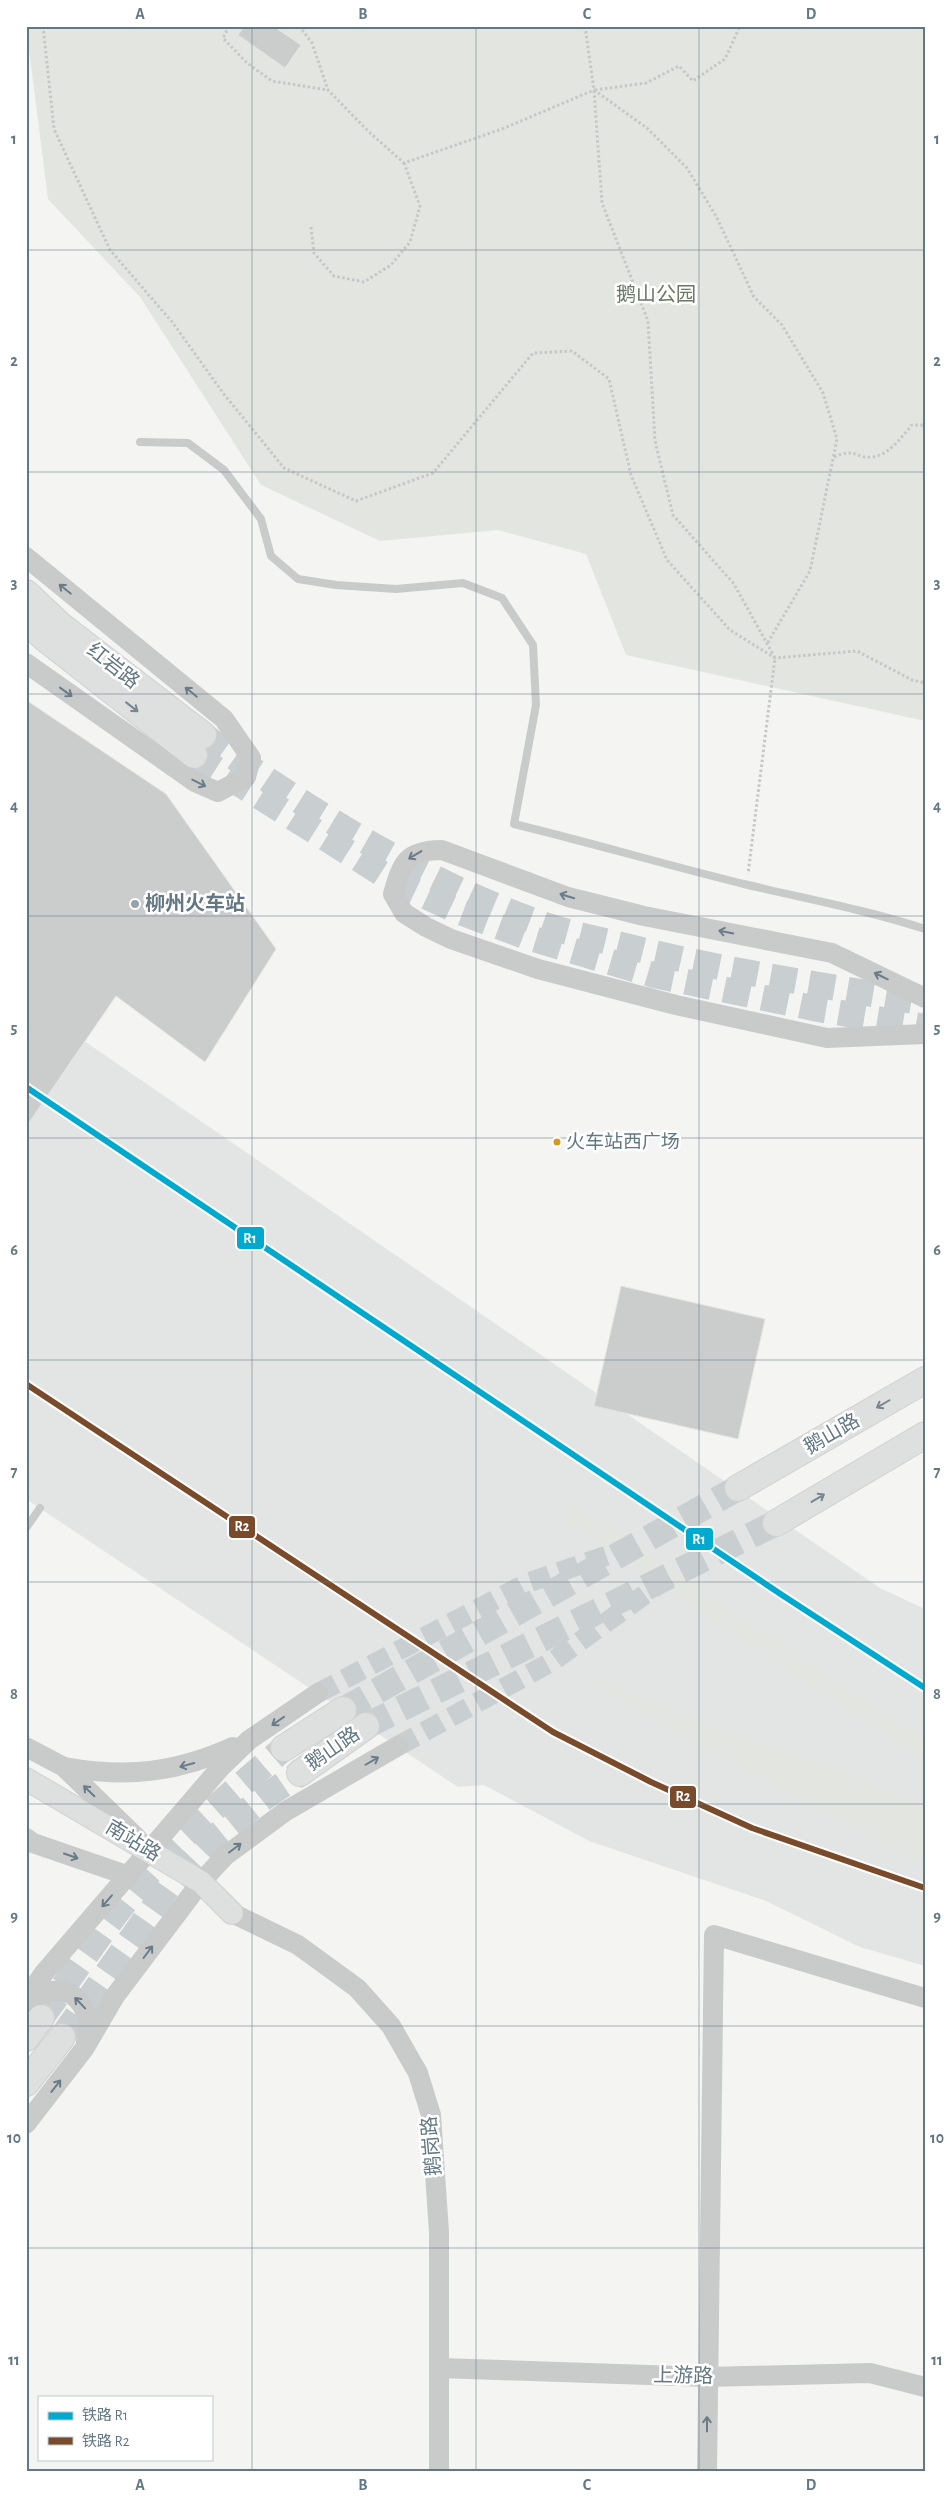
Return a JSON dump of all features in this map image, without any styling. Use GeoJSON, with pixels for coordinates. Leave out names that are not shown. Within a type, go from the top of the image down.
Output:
{"type":"FeatureCollection","features":[{"type":"Feature","properties":{"kind":"main road","name":"红岩路"},"geometry":{"type":"LineString","coordinates":[[26,593],[60,626],[198,745],[47,640],[26,621]]}},
{"type":"Feature","properties":{"kind":"main road","name":"鹅山路"},"geometry":{"type":"LineString","coordinates":[[738,1488],[925,1380]]}},
{"type":"Feature","properties":{"kind":"main road"},"geometry":{"type":"LineString","coordinates":[[776,1523],[925,1435]]}},
{"type":"Feature","properties":{"kind":"main road","name":"鹅山路"},"geometry":{"type":"LineString","coordinates":[[284,1748],[343,1710]]}},
{"type":"Feature","properties":{"kind":"main road","name":"鹅山路"},"geometry":{"type":"LineString","coordinates":[[300,1773],[366,1726]]}},
{"type":"Feature","properties":{"kind":"main road","name":"南站路"},"geometry":{"type":"LineString","coordinates":[[26,1779],[149,1849],[201,1882],[232,1913]]}},
{"type":"Feature","properties":{"kind":"main road"},"geometry":{"type":"LineString","coordinates":[[26,2083],[73,2043]]}},
{"type":"Feature","properties":{"kind":"street"},"geometry":{"type":"LineString","coordinates":[[26,557],[224,719],[251,758],[246,777],[218,792],[195,782],[26,663]]}},
{"type":"Feature","properties":{"kind":"street"},"geometry":{"type":"LineString","coordinates":[[925,998],[832,953],[644,916],[568,897],[442,850],[424,850],[411,855],[400,869],[392,894],[404,913],[426,927],[451,939],[538,969],[676,1005],[828,1038],[925,1034]]}},
{"type":"Feature","properties":{"kind":"street"},"geometry":{"type":"LineString","coordinates":[[30,2014],[44,1973],[221,1767],[249,1740],[318,1693]]}},
{"type":"Feature","properties":{"kind":"street"},"geometry":{"type":"LineString","coordinates":[[64,1767],[89,1771],[168,1770],[204,1760],[249,1740]]}},
{"type":"Feature","properties":{"kind":"street"},"geometry":{"type":"LineString","coordinates":[[73,2043],[116,1996],[201,1882],[225,1856],[286,1810],[398,1746]]}},
{"type":"Feature","properties":{"kind":"street"},"geometry":{"type":"LineString","coordinates":[[26,1747],[64,1767],[149,1849]]}},
{"type":"Feature","properties":{"kind":"street"},"geometry":{"type":"LineString","coordinates":[[26,1838],[33,1843],[129,1876]]}},
{"type":"Feature","properties":{"kind":"street","name":"鹅岗路"},"geometry":{"type":"LineString","coordinates":[[232,1913],[298,1945],[357,1988],[391,2026],[418,2073],[431,2115],[439,2232],[438,2472]]}},
{"type":"Feature","properties":{"kind":"street"},"geometry":{"type":"LineString","coordinates":[[707,2472],[714,1935],[925,1998]]}},
{"type":"Feature","properties":{"kind":"street"},"geometry":{"type":"LineString","coordinates":[[26,2124],[88,2017],[79,2000],[57,1991],[42,1994],[30,2014]]}},
{"type":"Feature","properties":{"kind":"street","name":"上游路"},"geometry":{"type":"LineString","coordinates":[[439,2368],[708,2377],[870,2372],[925,2387]]}},
{"type":"Feature","properties":{"kind":"lane"},"geometry":{"type":"LineString","coordinates":[[140,442],[188,443],[224,470],[261,519],[271,556],[298,579],[336,585],[396,589],[463,583],[502,598],[532,645],[536,705],[514,824],[602,845],[747,885],[884,915],[925,929]]}},
{"type":"Feature","properties":{"kind":"lane"},"geometry":{"type":"LineString","coordinates":[[26,1528],[40,1508]]}},
{"type":"Feature","properties":{"kind":"path"},"geometry":{"type":"LineString","coordinates":[[43,26],[54,129],[110,250],[173,323],[223,393],[284,468],[356,501],[433,473],[533,353],[572,351],[609,380],[630,475],[667,560],[730,630],[774,658],[858,651],[912,680],[925,683]]}},
{"type":"Feature","properties":{"kind":"path"},"geometry":{"type":"LineString","coordinates":[[229,26],[223,38],[247,63],[272,81],[328,90]]}},
{"type":"Feature","properties":{"kind":"path"},"geometry":{"type":"LineString","coordinates":[[299,26],[312,43],[328,90],[368,131],[404,163],[420,206],[410,242],[391,265],[364,282],[334,276],[314,253],[311,227]]}},
{"type":"Feature","properties":{"kind":"path"},"geometry":{"type":"LineString","coordinates":[[585,26],[594,90],[602,203],[648,321],[655,441],[674,515],[734,584],[774,658],[747,885]]}},
{"type":"Feature","properties":{"kind":"path"},"geometry":{"type":"LineString","coordinates":[[404,163],[502,129],[594,90],[646,83],[679,66],[693,80],[724,59],[740,26]]}},
{"type":"Feature","properties":{"kind":"path"},"geometry":{"type":"LineString","coordinates":[[594,90],[647,128],[687,168],[717,218],[754,297],[782,325],[822,393],[837,439],[810,571],[767,644]]}},
{"type":"Feature","properties":{"kind":"path"},"geometry":{"type":"LineString","coordinates":[[834,457],[848,451],[872,457],[890,449],[912,424],[925,425]]}},
{"type":"Feature","properties":{"kind":"shaded area"},"geometry":{"type":"Polygon","coordinates":[[[26,1001],[880,1588],[925,1609],[925,1966],[860,1947],[766,1901],[589,1841],[484,1785],[458,1787],[26,1499],[26,1001]]]}},
{"type":"Feature","properties":{"kind":"green space","name":"鹅山公园"},"geometry":{"type":"Polygon","coordinates":[[[26,26],[925,26],[925,721],[626,655],[586,554],[498,530],[380,541],[261,485],[140,297],[48,199],[26,26]]]}},
{"type":"Feature","properties":{"kind":"green space"},"geometry":{"type":"Polygon","coordinates":[[[576,1505],[925,1738],[925,1760],[567,1522],[576,1505]]]}},
{"type":"Feature","properties":{"kind":"green space"},"geometry":{"type":"Polygon","coordinates":[[[560,1662],[669,1709],[825,1763],[925,1808],[925,1864],[666,1726],[560,1662]]]}},
{"type":"Feature","properties":{"kind":"building"},"geometry":{"type":"Polygon","coordinates":[[[244,26],[273,26],[301,45],[285,68],[238,35],[244,26]]]}},
{"type":"Feature","properties":{"kind":"building","name":"柳州火车站"},"geometry":{"type":"Polygon","coordinates":[[[26,700],[166,794],[276,949],[205,1062],[116,996],[26,1127],[26,700]]]}},
{"type":"Feature","properties":{"kind":"building"},"geometry":{"type":"Polygon","coordinates":[[[621,1286],[765,1319],[738,1439],[594,1406],[621,1286]]]}},
{"type":"Feature","properties":{"kind":"tunnel"},"geometry":{"type":"LineString","coordinates":[[203,735],[325,817],[410,866],[499,907],[545,925],[693,962],[925,1003]]}},
{"type":"Feature","properties":{"kind":"tunnel"},"geometry":{"type":"LineString","coordinates":[[194,755],[392,880],[455,910],[527,937],[654,975],[818,1009],[925,1027]]}},
{"type":"Feature","properties":{"kind":"tunnel"},"geometry":{"type":"LineString","coordinates":[[343,1710],[738,1488]]}},
{"type":"Feature","properties":{"kind":"tunnel"},"geometry":{"type":"LineString","coordinates":[[366,1726],[776,1523]]}},
{"type":"Feature","properties":{"kind":"tunnel"},"geometry":{"type":"LineString","coordinates":[[318,1693],[527,1583],[643,1543]]}},
{"type":"Feature","properties":{"kind":"tunnel"},"geometry":{"type":"LineString","coordinates":[[398,1746],[553,1661],[673,1574]]}},
{"type":"Feature","properties":{"kind":"tunnel"},"geometry":{"type":"LineString","coordinates":[[41,2018],[107,1925],[150,1872],[198,1823],[284,1748]]}},
{"type":"Feature","properties":{"kind":"tunnel"},"geometry":{"type":"LineString","coordinates":[[62,2037],[171,1883],[214,1838],[262,1799],[300,1773]]}},
{"type":"Feature","properties":{"kind":"rail line","name":"R1"},"geometry":{"type":"LineString","coordinates":[[26,1087],[782,1595],[925,1688]]}},
{"type":"Feature","properties":{"kind":"rail line","name":"R2"},"geometry":{"type":"LineString","coordinates":[[26,1384],[553,1732],[651,1782],[752,1828],[925,1888]]}},
{"type":"Feature","properties":{"kind":"place","name":"柳州火车站"},"geometry":{"type":"Point","coordinates":[135,904]}},
{"type":"Feature","properties":{"kind":"place","name":"火车站西广场"},"geometry":{"type":"Point","coordinates":[557,1142]}}]}
